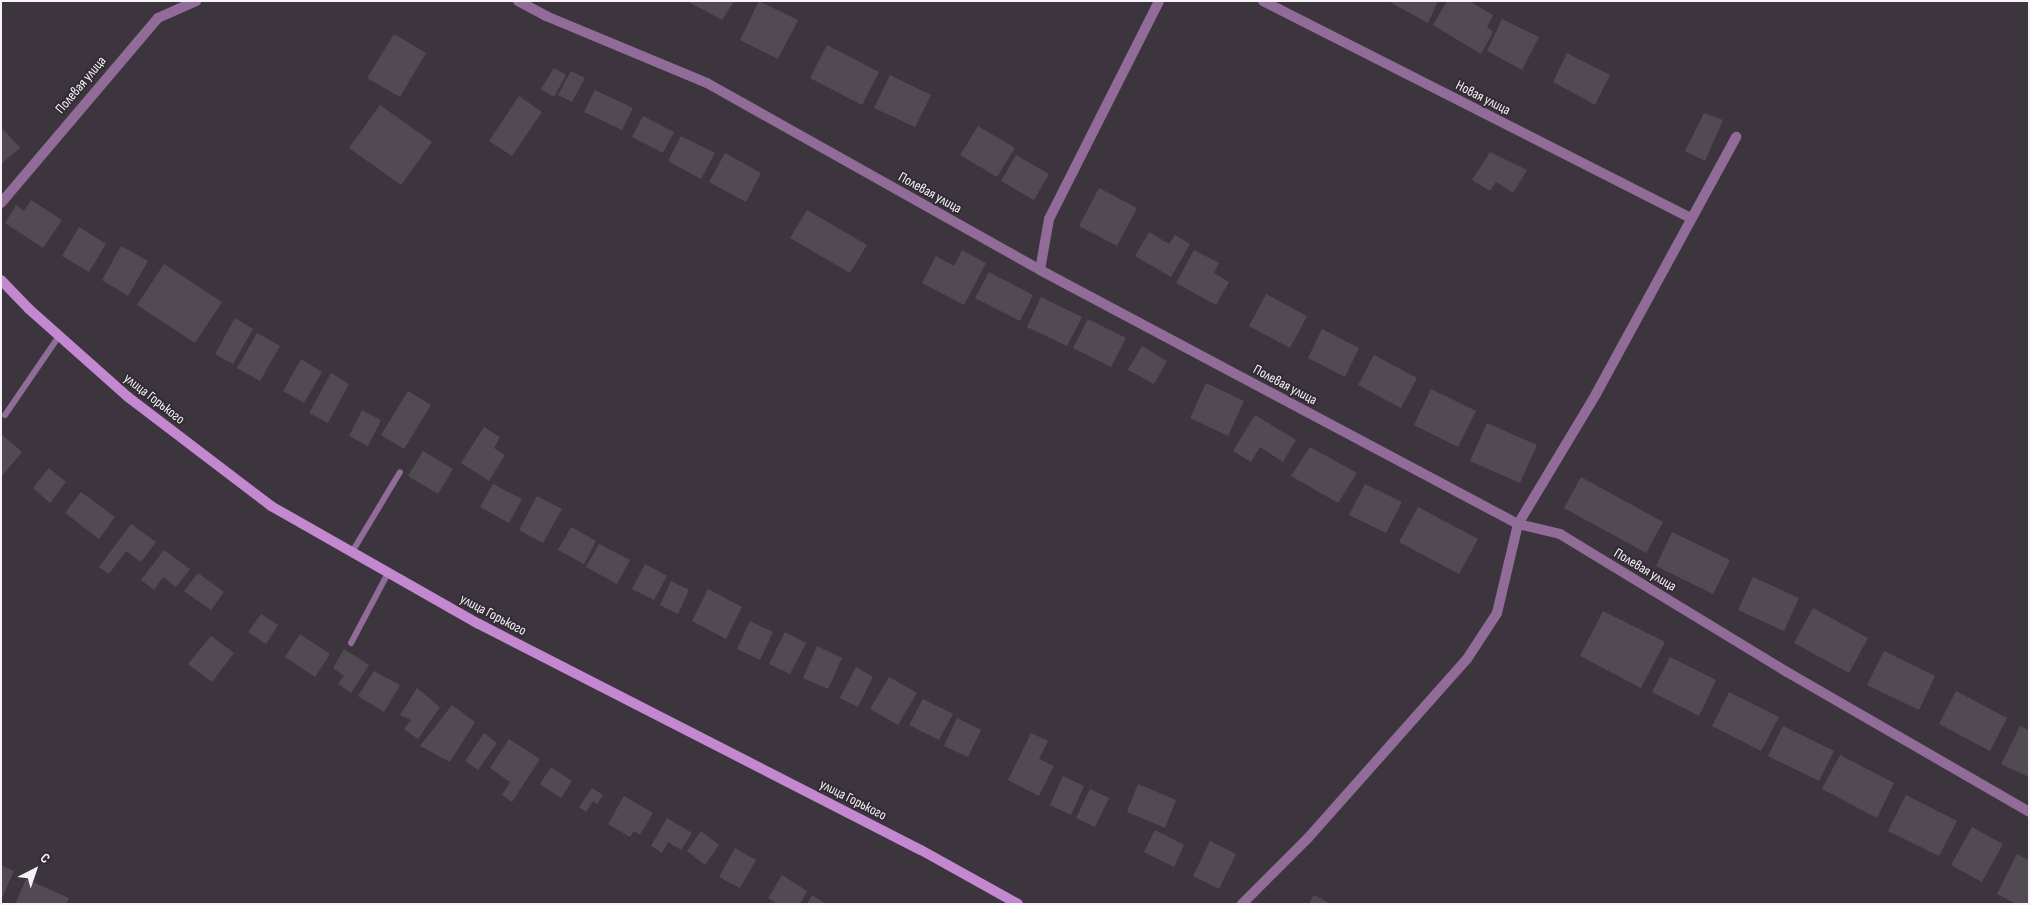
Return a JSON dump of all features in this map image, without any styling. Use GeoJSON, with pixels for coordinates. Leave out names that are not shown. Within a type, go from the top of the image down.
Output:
{"type":"FeatureCollection","features":[{"type":"Feature","properties":{"kind":"main road","name":"улица Горького"},"geometry":{"type":"LineString","coordinates":[[1,280],[29,309],[128,398],[271,506],[488,628],[912,846],[1018,904]]}},
{"type":"Feature","properties":{"kind":"street","name":"Полевая улица"},"geometry":{"type":"LineString","coordinates":[[1,203],[158,18],[196,1]]}},
{"type":"Feature","properties":{"kind":"street","name":"Полевая улица"},"geometry":{"type":"LineString","coordinates":[[518,1],[546,16],[707,83],[1040,270],[1518,524],[1560,534],[1787,672],[2029,812]]}},
{"type":"Feature","properties":{"kind":"street"},"geometry":{"type":"LineString","coordinates":[[1040,270],[1049,219],[1159,1]]}},
{"type":"Feature","properties":{"kind":"street","name":"Новая улица"},"geometry":{"type":"LineString","coordinates":[[1263,1],[1690,218]]}},
{"type":"Feature","properties":{"kind":"street"},"geometry":{"type":"LineString","coordinates":[[1242,904],[1308,838],[1467,659],[1497,613],[1518,524],[1596,394],[1690,218],[1736,138]]}},
{"type":"Feature","properties":{"kind":"lane"},"geometry":{"type":"LineString","coordinates":[[5,416],[59,336]]}},
{"type":"Feature","properties":{"kind":"lane"},"geometry":{"type":"LineString","coordinates":[[352,552],[400,472]]}},
{"type":"Feature","properties":{"kind":"lane"},"geometry":{"type":"LineString","coordinates":[[351,643],[388,572]]}},
{"type":"Feature","properties":{"kind":"building"},"geometry":{"type":"Polygon","coordinates":[[[687,1],[734,1],[722,20],[687,1]]]}},
{"type":"Feature","properties":{"kind":"building"},"geometry":{"type":"Polygon","coordinates":[[[759,1],[798,20],[778,59],[740,40],[759,1]]]}},
{"type":"Feature","properties":{"kind":"building"},"geometry":{"type":"Polygon","coordinates":[[[1388,1],[1438,1],[1428,23],[1388,1]]]}},
{"type":"Feature","properties":{"kind":"building"},"geometry":{"type":"Polygon","coordinates":[[[1447,1],[1469,1],[1493,15],[1487,27],[1493,32],[1481,54],[1433,25],[1447,1]]]}},
{"type":"Feature","properties":{"kind":"building"},"geometry":{"type":"Polygon","coordinates":[[[1502,19],[1539,37],[1522,70],[1487,51],[1502,19]]]}},
{"type":"Feature","properties":{"kind":"building"},"geometry":{"type":"Polygon","coordinates":[[[394,34],[426,53],[400,97],[367,78],[394,34]]]}},
{"type":"Feature","properties":{"kind":"building"},"geometry":{"type":"Polygon","coordinates":[[[827,45],[879,72],[862,105],[810,78],[827,45]]]}},
{"type":"Feature","properties":{"kind":"building"},"geometry":{"type":"Polygon","coordinates":[[[1567,53],[1610,75],[1595,105],[1553,82],[1567,53]]]}},
{"type":"Feature","properties":{"kind":"building"},"geometry":{"type":"Polygon","coordinates":[[[554,68],[566,75],[554,97],[541,89],[554,68]]]}},
{"type":"Feature","properties":{"kind":"building"},"geometry":{"type":"Polygon","coordinates":[[[571,71],[585,78],[572,102],[558,95],[571,71]]]}},
{"type":"Feature","properties":{"kind":"building"},"geometry":{"type":"Polygon","coordinates":[[[890,75],[931,95],[915,127],[874,108],[890,75]]]}},
{"type":"Feature","properties":{"kind":"building"},"geometry":{"type":"Polygon","coordinates":[[[595,90],[633,108],[622,130],[584,112],[595,90]]]}},
{"type":"Feature","properties":{"kind":"building"},"geometry":{"type":"Polygon","coordinates":[[[519,96],[542,112],[512,156],[489,141],[519,96]]]}},
{"type":"Feature","properties":{"kind":"building"},"geometry":{"type":"Polygon","coordinates":[[[380,105],[432,142],[401,185],[349,148],[380,105]]]}},
{"type":"Feature","properties":{"kind":"building"},"geometry":{"type":"Polygon","coordinates":[[[1704,113],[1723,120],[1705,161],[1685,151],[1704,113]]]}},
{"type":"Feature","properties":{"kind":"building"},"geometry":{"type":"Polygon","coordinates":[[[643,116],[674,132],[663,153],[632,137],[643,116]]]}},
{"type":"Feature","properties":{"kind":"building"},"geometry":{"type":"Polygon","coordinates":[[[978,126],[1015,148],[997,177],[960,155],[978,126]]]}},
{"type":"Feature","properties":{"kind":"building"},"geometry":{"type":"Polygon","coordinates":[[[1,127],[20,148],[1,164],[1,127]]]}},
{"type":"Feature","properties":{"kind":"building"},"geometry":{"type":"Polygon","coordinates":[[[681,136],[715,153],[701,179],[668,161],[681,136]]]}},
{"type":"Feature","properties":{"kind":"building"},"geometry":{"type":"Polygon","coordinates":[[[1490,152],[1527,170],[1513,193],[1496,182],[1490,191],[1472,180],[1490,152]]]}},
{"type":"Feature","properties":{"kind":"building"},"geometry":{"type":"Polygon","coordinates":[[[725,153],[761,173],[746,202],[709,182],[725,153]]]}},
{"type":"Feature","properties":{"kind":"building"},"geometry":{"type":"Polygon","coordinates":[[[1016,155],[1049,174],[1034,200],[1001,181],[1016,155]]]}},
{"type":"Feature","properties":{"kind":"building"},"geometry":{"type":"Polygon","coordinates":[[[1099,188],[1137,208],[1117,246],[1079,226],[1099,188]]]}},
{"type":"Feature","properties":{"kind":"building"},"geometry":{"type":"Polygon","coordinates":[[[31,200],[62,220],[43,248],[5,223],[16,205],[24,211],[31,200]]]}},
{"type":"Feature","properties":{"kind":"building"},"geometry":{"type":"Polygon","coordinates":[[[807,210],[867,245],[850,273],[790,238],[807,210]]]}},
{"type":"Feature","properties":{"kind":"building"},"geometry":{"type":"Polygon","coordinates":[[[79,227],[106,244],[89,272],[62,256],[79,227]]]}},
{"type":"Feature","properties":{"kind":"building"},"geometry":{"type":"Polygon","coordinates":[[[1149,232],[1169,244],[1175,235],[1190,244],[1171,277],[1135,256],[1149,232]]]}},
{"type":"Feature","properties":{"kind":"building"},"geometry":{"type":"Polygon","coordinates":[[[121,246],[148,261],[128,296],[102,280],[121,246]]]}},
{"type":"Feature","properties":{"kind":"building"},"geometry":{"type":"Polygon","coordinates":[[[962,250],[986,263],[964,305],[922,283],[936,256],[954,266],[962,250]]]}},
{"type":"Feature","properties":{"kind":"building"},"geometry":{"type":"Polygon","coordinates":[[[1194,250],[1219,263],[1214,273],[1229,282],[1216,305],[1176,283],[1194,250]]]}},
{"type":"Feature","properties":{"kind":"building"},"geometry":{"type":"Polygon","coordinates":[[[164,264],[222,302],[195,343],[137,305],[164,264]]]}},
{"type":"Feature","properties":{"kind":"building"},"geometry":{"type":"Polygon","coordinates":[[[989,272],[1033,295],[1020,321],[975,298],[989,272]]]}},
{"type":"Feature","properties":{"kind":"building"},"geometry":{"type":"Polygon","coordinates":[[[1266,294],[1307,316],[1290,348],[1249,326],[1266,294]]]}},
{"type":"Feature","properties":{"kind":"building"},"geometry":{"type":"Polygon","coordinates":[[[1041,297],[1082,317],[1067,346],[1027,327],[1041,297]]]}},
{"type":"Feature","properties":{"kind":"building"},"geometry":{"type":"Polygon","coordinates":[[[235,318],[253,329],[233,364],[215,354],[235,318]]]}},
{"type":"Feature","properties":{"kind":"building"},"geometry":{"type":"Polygon","coordinates":[[[1088,319],[1126,338],[1111,367],[1073,348],[1088,319]]]}},
{"type":"Feature","properties":{"kind":"building"},"geometry":{"type":"Polygon","coordinates":[[[1322,329],[1359,348],[1345,377],[1308,358],[1322,329]]]}},
{"type":"Feature","properties":{"kind":"building"},"geometry":{"type":"Polygon","coordinates":[[[257,333],[280,346],[260,381],[237,368],[257,333]]]}},
{"type":"Feature","properties":{"kind":"building"},"geometry":{"type":"Polygon","coordinates":[[[1142,346],[1167,361],[1154,384],[1128,370],[1142,346]]]}},
{"type":"Feature","properties":{"kind":"building"},"geometry":{"type":"Polygon","coordinates":[[[1374,355],[1417,378],[1401,408],[1358,385],[1374,355]]]}},
{"type":"Feature","properties":{"kind":"building"},"geometry":{"type":"Polygon","coordinates":[[[301,359],[322,372],[304,403],[283,391],[301,359]]]}},
{"type":"Feature","properties":{"kind":"building"},"geometry":{"type":"Polygon","coordinates":[[[331,373],[349,384],[328,423],[309,413],[331,373]]]}},
{"type":"Feature","properties":{"kind":"building"},"geometry":{"type":"Polygon","coordinates":[[[1206,383],[1244,401],[1228,436],[1190,418],[1206,383]]]}},
{"type":"Feature","properties":{"kind":"building"},"geometry":{"type":"Polygon","coordinates":[[[1431,389],[1476,411],[1458,447],[1414,425],[1431,389]]]}},
{"type":"Feature","properties":{"kind":"building"},"geometry":{"type":"Polygon","coordinates":[[[408,391],[431,405],[404,449],[381,435],[408,391]]]}},
{"type":"Feature","properties":{"kind":"building"},"geometry":{"type":"Polygon","coordinates":[[[362,410],[381,420],[368,446],[349,436],[362,410]]]}},
{"type":"Feature","properties":{"kind":"building"},"geometry":{"type":"Polygon","coordinates":[[[1255,415],[1296,440],[1283,462],[1260,447],[1251,462],[1233,451],[1255,415]]]}},
{"type":"Feature","properties":{"kind":"building"},"geometry":{"type":"Polygon","coordinates":[[[1487,423],[1537,445],[1520,483],[1470,461],[1487,423]]]}},
{"type":"Feature","properties":{"kind":"building"},"geometry":{"type":"Polygon","coordinates":[[[484,427],[500,437],[494,448],[505,455],[489,481],[461,463],[484,427]]]}},
{"type":"Feature","properties":{"kind":"building"},"geometry":{"type":"Polygon","coordinates":[[[1,434],[22,452],[1,477],[1,434]]]}},
{"type":"Feature","properties":{"kind":"building"},"geometry":{"type":"Polygon","coordinates":[[[1310,447],[1357,473],[1338,503],[1291,476],[1310,447]]]}},
{"type":"Feature","properties":{"kind":"building"},"geometry":{"type":"Polygon","coordinates":[[[423,451],[453,469],[438,494],[408,476],[423,451]]]}},
{"type":"Feature","properties":{"kind":"building"},"geometry":{"type":"Polygon","coordinates":[[[49,468],[66,482],[50,503],[33,488],[49,468]]]}},
{"type":"Feature","properties":{"kind":"building"},"geometry":{"type":"Polygon","coordinates":[[[1581,477],[1663,522],[1646,553],[1564,508],[1581,477]]]}},
{"type":"Feature","properties":{"kind":"building"},"geometry":{"type":"Polygon","coordinates":[[[493,484],[522,499],[509,523],[480,507],[493,484]]]}},
{"type":"Feature","properties":{"kind":"building"},"geometry":{"type":"Polygon","coordinates":[[[1365,484],[1402,502],[1386,533],[1349,515],[1365,484]]]}},
{"type":"Feature","properties":{"kind":"building"},"geometry":{"type":"Polygon","coordinates":[[[81,492],[115,517],[99,539],[65,513],[81,492]]]}},
{"type":"Feature","properties":{"kind":"building"},"geometry":{"type":"Polygon","coordinates":[[[537,496],[562,509],[543,543],[519,530],[537,496]]]}},
{"type":"Feature","properties":{"kind":"building"},"geometry":{"type":"Polygon","coordinates":[[[1418,507],[1478,539],[1459,574],[1399,542],[1418,507]]]}},
{"type":"Feature","properties":{"kind":"building"},"geometry":{"type":"Polygon","coordinates":[[[131,524],[156,542],[141,562],[126,551],[109,574],[99,567],[131,524]]]}},
{"type":"Feature","properties":{"kind":"building"},"geometry":{"type":"Polygon","coordinates":[[[571,527],[596,541],[584,564],[558,550],[571,527]]]}},
{"type":"Feature","properties":{"kind":"building"},"geometry":{"type":"Polygon","coordinates":[[[1672,532],[1730,560],[1713,594],[1656,566],[1672,532]]]}},
{"type":"Feature","properties":{"kind":"building"},"geometry":{"type":"Polygon","coordinates":[[[599,544],[630,560],[617,584],[586,567],[599,544]]]}},
{"type":"Feature","properties":{"kind":"building"},"geometry":{"type":"Polygon","coordinates":[[[164,550],[190,569],[176,587],[163,577],[154,590],[141,580],[164,550]]]}},
{"type":"Feature","properties":{"kind":"building"},"geometry":{"type":"Polygon","coordinates":[[[645,564],[667,576],[654,600],[632,589],[645,564]]]}},
{"type":"Feature","properties":{"kind":"building"},"geometry":{"type":"Polygon","coordinates":[[[198,573],[224,592],[211,610],[184,591],[198,573]]]}},
{"type":"Feature","properties":{"kind":"building"},"geometry":{"type":"Polygon","coordinates":[[[1753,577],[1799,598],[1784,631],[1738,610],[1753,577]]]}},
{"type":"Feature","properties":{"kind":"building"},"geometry":{"type":"Polygon","coordinates":[[[671,581],[689,590],[678,614],[660,605],[671,581]]]}},
{"type":"Feature","properties":{"kind":"building"},"geometry":{"type":"Polygon","coordinates":[[[708,589],[742,607],[726,639],[692,621],[708,589]]]}},
{"type":"Feature","properties":{"kind":"building"},"geometry":{"type":"Polygon","coordinates":[[[1813,608],[1868,638],[1849,673],[1794,643],[1813,608]]]}},
{"type":"Feature","properties":{"kind":"building"},"geometry":{"type":"Polygon","coordinates":[[[1603,611],[1665,642],[1641,688],[1580,656],[1603,611]]]}},
{"type":"Feature","properties":{"kind":"building"},"geometry":{"type":"Polygon","coordinates":[[[261,614],[278,625],[266,644],[248,632],[261,614]]]}},
{"type":"Feature","properties":{"kind":"building"},"geometry":{"type":"Polygon","coordinates":[[[750,621],[773,632],[760,660],[737,649],[750,621]]]}},
{"type":"Feature","properties":{"kind":"building"},"geometry":{"type":"Polygon","coordinates":[[[785,632],[806,643],[790,674],[769,664],[785,632]]]}},
{"type":"Feature","properties":{"kind":"building"},"geometry":{"type":"Polygon","coordinates":[[[300,634],[330,654],[315,677],[285,657],[300,634]]]}},
{"type":"Feature","properties":{"kind":"building"},"geometry":{"type":"Polygon","coordinates":[[[211,636],[234,653],[212,682],[188,664],[211,636]]]}},
{"type":"Feature","properties":{"kind":"building"},"geometry":{"type":"Polygon","coordinates":[[[817,646],[842,658],[828,689],[803,678],[817,646]]]}},
{"type":"Feature","properties":{"kind":"building"},"geometry":{"type":"Polygon","coordinates":[[[344,649],[369,665],[351,693],[338,684],[344,676],[333,668],[344,649]]]}},
{"type":"Feature","properties":{"kind":"building"},"geometry":{"type":"Polygon","coordinates":[[[1884,651],[1935,676],[1919,710],[1867,685],[1884,651]]]}},
{"type":"Feature","properties":{"kind":"building"},"geometry":{"type":"Polygon","coordinates":[[[1670,657],[1716,680],[1699,716],[1652,692],[1670,657]]]}},
{"type":"Feature","properties":{"kind":"building"},"geometry":{"type":"Polygon","coordinates":[[[856,667],[873,677],[858,707],[840,698],[856,667]]]}},
{"type":"Feature","properties":{"kind":"building"},"geometry":{"type":"Polygon","coordinates":[[[374,671],[400,685],[384,712],[358,696],[374,671]]]}},
{"type":"Feature","properties":{"kind":"building"},"geometry":{"type":"Polygon","coordinates":[[[889,677],[917,693],[898,725],[870,709],[889,677]]]}},
{"type":"Feature","properties":{"kind":"building"},"geometry":{"type":"Polygon","coordinates":[[[417,688],[440,707],[418,739],[404,729],[411,720],[400,715],[417,688]]]}},
{"type":"Feature","properties":{"kind":"building"},"geometry":{"type":"Polygon","coordinates":[[[1956,691],[2007,718],[1990,751],[1939,724],[1956,691]]]}},
{"type":"Feature","properties":{"kind":"building"},"geometry":{"type":"Polygon","coordinates":[[[1729,692],[1779,717],[1761,751],[1712,726],[1729,692]]]}},
{"type":"Feature","properties":{"kind":"building"},"geometry":{"type":"Polygon","coordinates":[[[923,699],[953,714],[939,740],[909,725],[923,699]]]}},
{"type":"Feature","properties":{"kind":"building"},"geometry":{"type":"Polygon","coordinates":[[[452,705],[475,722],[450,762],[420,746],[452,705]]]}},
{"type":"Feature","properties":{"kind":"building"},"geometry":{"type":"Polygon","coordinates":[[[957,718],[981,730],[968,757],[944,746],[957,718]]]}},
{"type":"Feature","properties":{"kind":"building"},"geometry":{"type":"Polygon","coordinates":[[[1783,726],[1834,751],[1819,781],[1768,756],[1783,726]]]}},
{"type":"Feature","properties":{"kind":"building"},"geometry":{"type":"Polygon","coordinates":[[[2020,726],[2029,730],[2029,777],[2001,764],[2020,726]]]}},
{"type":"Feature","properties":{"kind":"building"},"geometry":{"type":"Polygon","coordinates":[[[484,733],[497,743],[478,770],[465,761],[484,733]]]}},
{"type":"Feature","properties":{"kind":"building"},"geometry":{"type":"Polygon","coordinates":[[[1031,733],[1048,741],[1039,759],[1054,766],[1039,796],[1008,780],[1031,733]]]}},
{"type":"Feature","properties":{"kind":"building"},"geometry":{"type":"Polygon","coordinates":[[[509,739],[540,759],[512,802],[502,795],[510,782],[490,768],[509,739]]]}},
{"type":"Feature","properties":{"kind":"building"},"geometry":{"type":"Polygon","coordinates":[[[1840,755],[1894,783],[1877,818],[1822,789],[1840,755]]]}},
{"type":"Feature","properties":{"kind":"building"},"geometry":{"type":"Polygon","coordinates":[[[551,767],[572,781],[561,798],[540,784],[551,767]]]}},
{"type":"Feature","properties":{"kind":"building"},"geometry":{"type":"Polygon","coordinates":[[[1063,776],[1084,786],[1071,815],[1050,805],[1063,776]]]}},
{"type":"Feature","properties":{"kind":"building"},"geometry":{"type":"Polygon","coordinates":[[[1138,784],[1176,800],[1165,828],[1127,812],[1138,784]]]}},
{"type":"Feature","properties":{"kind":"building"},"geometry":{"type":"Polygon","coordinates":[[[592,788],[603,795],[597,804],[593,801],[586,812],[579,807],[592,788]]]}},
{"type":"Feature","properties":{"kind":"building"},"geometry":{"type":"Polygon","coordinates":[[[1090,789],[1109,798],[1095,827],[1076,818],[1090,789]]]}},
{"type":"Feature","properties":{"kind":"building"},"geometry":{"type":"Polygon","coordinates":[[[1906,795],[1957,821],[1939,856],[1888,831],[1906,795]]]}},
{"type":"Feature","properties":{"kind":"building"},"geometry":{"type":"Polygon","coordinates":[[[624,796],[653,813],[640,835],[634,831],[630,837],[608,824],[624,796]]]}},
{"type":"Feature","properties":{"kind":"building"},"geometry":{"type":"Polygon","coordinates":[[[667,818],[692,833],[681,850],[668,842],[662,853],[651,846],[667,818]]]}},
{"type":"Feature","properties":{"kind":"building"},"geometry":{"type":"Polygon","coordinates":[[[1972,827],[2003,844],[1982,882],[1951,865],[1972,827]]]}},
{"type":"Feature","properties":{"kind":"building"},"geometry":{"type":"Polygon","coordinates":[[[1155,830],[1184,845],[1174,867],[1144,852],[1155,830]]]}},
{"type":"Feature","properties":{"kind":"building"},"geometry":{"type":"Polygon","coordinates":[[[701,831],[719,845],[705,865],[687,851],[701,831]]]}},
{"type":"Feature","properties":{"kind":"building"},"geometry":{"type":"Polygon","coordinates":[[[1210,841],[1236,854],[1219,889],[1193,876],[1210,841]]]}},
{"type":"Feature","properties":{"kind":"building"},"geometry":{"type":"Polygon","coordinates":[[[735,848],[756,860],[740,888],[719,877],[735,848]]]}},
{"type":"Feature","properties":{"kind":"building"},"geometry":{"type":"Polygon","coordinates":[[[2017,854],[2029,860],[2029,904],[2016,904],[1997,894],[2017,854]]]}},
{"type":"Feature","properties":{"kind":"building"},"geometry":{"type":"Polygon","coordinates":[[[1,865],[14,871],[1,900],[1,865]]]}},
{"type":"Feature","properties":{"kind":"building"},"geometry":{"type":"Polygon","coordinates":[[[782,875],[807,891],[800,904],[777,904],[768,898],[782,875]]]}},
{"type":"Feature","properties":{"kind":"building"},"geometry":{"type":"Polygon","coordinates":[[[26,879],[69,898],[66,904],[15,904],[26,879]]]}},
{"type":"Feature","properties":{"kind":"building"},"geometry":{"type":"Polygon","coordinates":[[[812,895],[826,904],[807,904],[812,895]]]}},
{"type":"Feature","properties":{"kind":"building"},"geometry":{"type":"Polygon","coordinates":[[[1314,895],[1331,904],[1309,904],[1314,895]]]}}]}
